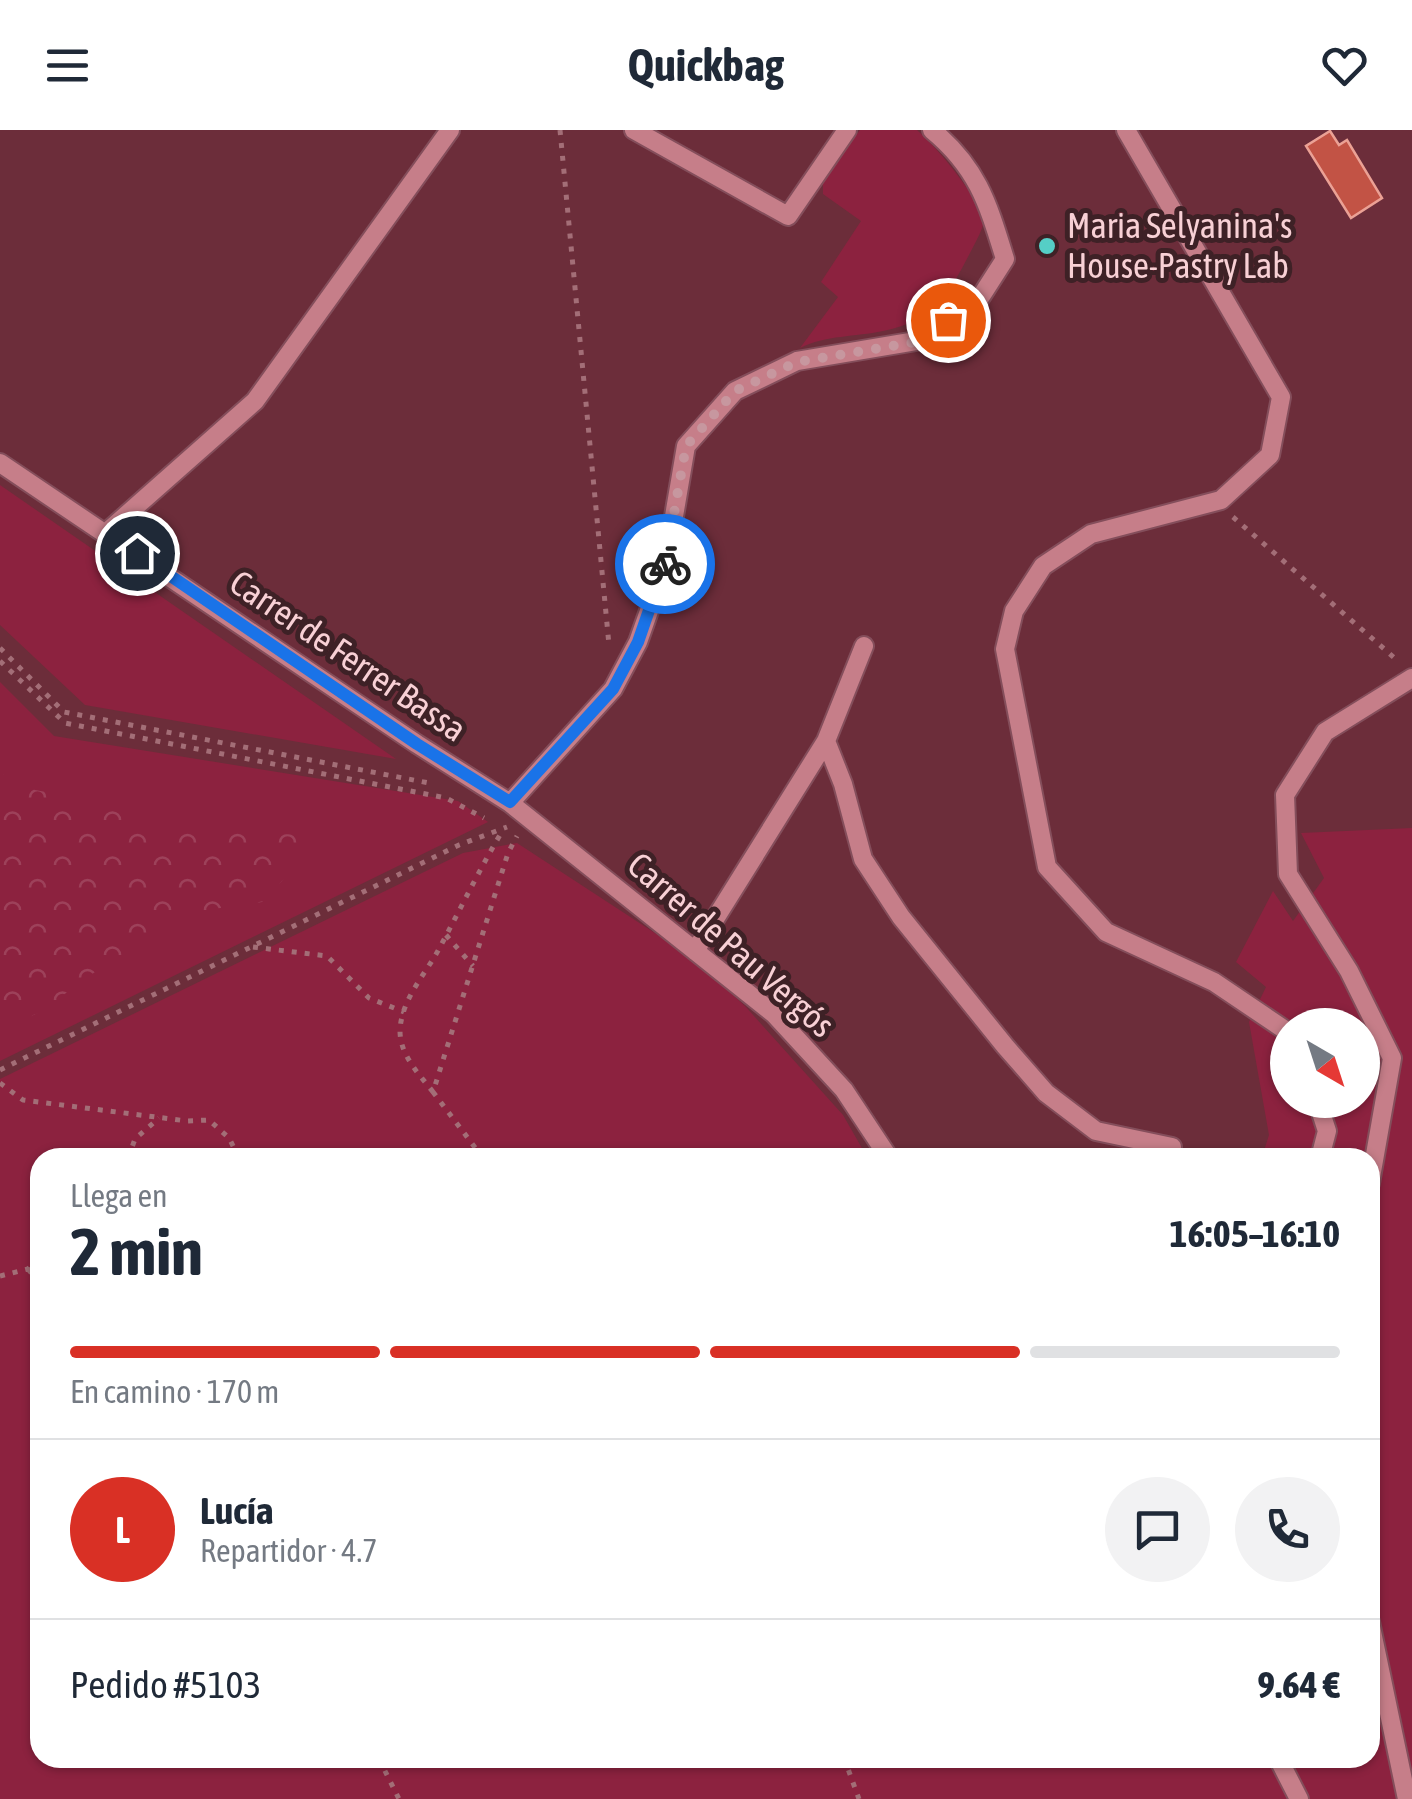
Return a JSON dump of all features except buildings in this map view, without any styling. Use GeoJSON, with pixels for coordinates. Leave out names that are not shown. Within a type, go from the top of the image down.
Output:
{"type":"FeatureCollection","features":[{"type":"Feature","properties":{"kind":"street"},"geometry":{"type":"LineString","coordinates":[[107,532],[255,401],[450,130]]}},
{"type":"Feature","properties":{"kind":"street"},"geometry":{"type":"LineString","coordinates":[[634,130],[788,216],[846,130]]}},
{"type":"Feature","properties":{"kind":"street"},"geometry":{"type":"LineString","coordinates":[[510,802],[613,689],[638,642],[666,562],[686,446],[735,391],[797,362],[916,342],[980,298],[1005,259],[988,202],[960,152],[932,130]]}},
{"type":"Feature","properties":{"kind":"street"},"geometry":{"type":"LineString","coordinates":[[1126,130],[1281,396],[1270,456],[1216,502],[1091,534],[1042,566],[1014,610],[1004,649],[1047,867],[1106,932],[1214,982],[1270,1020]]}},
{"type":"Feature","properties":{"kind":"street","name":"Carrer de Ferrer Bassa"},"geometry":{"type":"LineString","coordinates":[[0,463],[417,744],[510,802]]}},
{"type":"Feature","properties":{"kind":"street"},"geometry":{"type":"LineString","coordinates":[[695,951],[826,741],[864,646]]}},
{"type":"Feature","properties":{"kind":"street"},"geometry":{"type":"LineString","coordinates":[[1378,1148],[1392,1058],[1349,970],[1288,874],[1285,795],[1324,732],[1412,678]]}},
{"type":"Feature","properties":{"kind":"street"},"geometry":{"type":"LineString","coordinates":[[826,741],[843,784],[863,859],[901,917],[1004,1046],[1046,1094],[1096,1130],[1172,1148]]}},
{"type":"Feature","properties":{"kind":"street","name":"Carrer de Pau Vergós"},"geometry":{"type":"LineString","coordinates":[[510,802],[774,1014],[844,1090],[882,1148]]}},
{"type":"Feature","properties":{"kind":"street"},"geometry":{"type":"LineString","coordinates":[[1323,1118],[1327,1131],[1323,1148]]}},
{"type":"Feature","properties":{"kind":"street"},"geometry":{"type":"LineString","coordinates":[[1380,1670],[1407,1799]]}},
{"type":"Feature","properties":{"kind":"street"},"geometry":{"type":"LineString","coordinates":[[1283,1768],[1299,1799]]}},
{"type":"Feature","properties":{"kind":"path"},"geometry":{"type":"LineString","coordinates":[[560,130],[613,689]]}},
{"type":"Feature","properties":{"kind":"path"},"geometry":{"type":"LineString","coordinates":[[1216,502],[1398,661]]}},
{"type":"Feature","properties":{"kind":"path"},"geometry":{"type":"LineString","coordinates":[[0,648],[64,712],[452,788]]}},
{"type":"Feature","properties":{"kind":"path"},"geometry":{"type":"LineString","coordinates":[[0,661],[65,723],[446,798],[504,828]]}},
{"type":"Feature","properties":{"kind":"path"},"geometry":{"type":"LineString","coordinates":[[0,1070],[460,845],[527,817]]}},
{"type":"Feature","properties":{"kind":"path"},"geometry":{"type":"LineString","coordinates":[[475,1148],[410,1062],[400,1033],[407,1001],[504,828]]}},
{"type":"Feature","properties":{"kind":"path"},"geometry":{"type":"LineString","coordinates":[[433,1092],[516,838]]}},
{"type":"Feature","properties":{"kind":"path"},"geometry":{"type":"LineString","coordinates":[[446,935],[472,966]]}},
{"type":"Feature","properties":{"kind":"path"},"geometry":{"type":"LineString","coordinates":[[253,947],[327,956],[369,998],[404,1012]]}},
{"type":"Feature","properties":{"kind":"path"},"geometry":{"type":"LineString","coordinates":[[0,1083],[23,1100],[160,1118],[209,1120],[234,1148]]}},
{"type":"Feature","properties":{"kind":"path"},"geometry":{"type":"LineString","coordinates":[[132,1148],[136,1139],[160,1118]]}},
{"type":"Feature","properties":{"kind":"path"},"geometry":{"type":"LineString","coordinates":[[0,1276],[30,1266]]}},
{"type":"Feature","properties":{"kind":"path"},"geometry":{"type":"LineString","coordinates":[[384,1768],[399,1799]]}},
{"type":"Feature","properties":{"kind":"path"},"geometry":{"type":"LineString","coordinates":[[848,1768],[859,1799]]}},
{"type":"Feature","properties":{"kind":"green space"},"geometry":{"type":"Polygon","coordinates":[[[860,130],[917,130],[970,192],[985,216],[983,226],[947,293],[927,313],[901,326],[830,338],[800,348],[838,297],[821,282],[861,221],[823,194],[823,180],[860,130]]]}},
{"type":"Feature","properties":{"kind":"green space"},"geometry":{"type":"Polygon","coordinates":[[[0,485],[396,759],[85,705],[0,625],[0,485]]]}},
{"type":"Feature","properties":{"kind":"green space"},"geometry":{"type":"Polygon","coordinates":[[[0,682],[54,736],[458,801],[488,822],[0,1061],[0,682]]]}},
{"type":"Feature","properties":{"kind":"green space"},"geometry":{"type":"Polygon","coordinates":[[[0,773],[35,790],[73,797],[140,820],[191,820],[244,833],[310,835],[294,868],[262,902],[200,911],[168,934],[86,977],[46,1009],[0,1031],[0,773]]]}},
{"type":"Feature","properties":{"kind":"green space"},"geometry":{"type":"Polygon","coordinates":[[[1412,828],[1412,1799],[0,1799],[0,1079],[463,853],[517,843],[690,956],[745,1006],[843,1115],[862,1148],[30,1148],[30,1768],[1380,1768],[1380,1148],[1265,1148],[1269,1135],[1249,1022],[1266,987],[1236,962],[1273,891],[1293,921],[1324,878],[1301,833],[1412,828]]]}},
{"type":"Feature","properties":{"kind":"way so far"},"geometry":{"type":"LineString","coordinates":[[665,564],[686,446],[735,391],[797,362],[916,342],[948,320]]}},
{"type":"Feature","properties":{"kind":"place","name":"Maria Selyanina's House-Pastry Lab"},"geometry":{"type":"Point","coordinates":[1047,246]}},
{"type":"Feature","properties":{"kind":"route"},"geometry":{"type":"LineString","coordinates":[[137,553],[417,744],[510,802],[613,689],[638,642],[665,564]]}}]}
